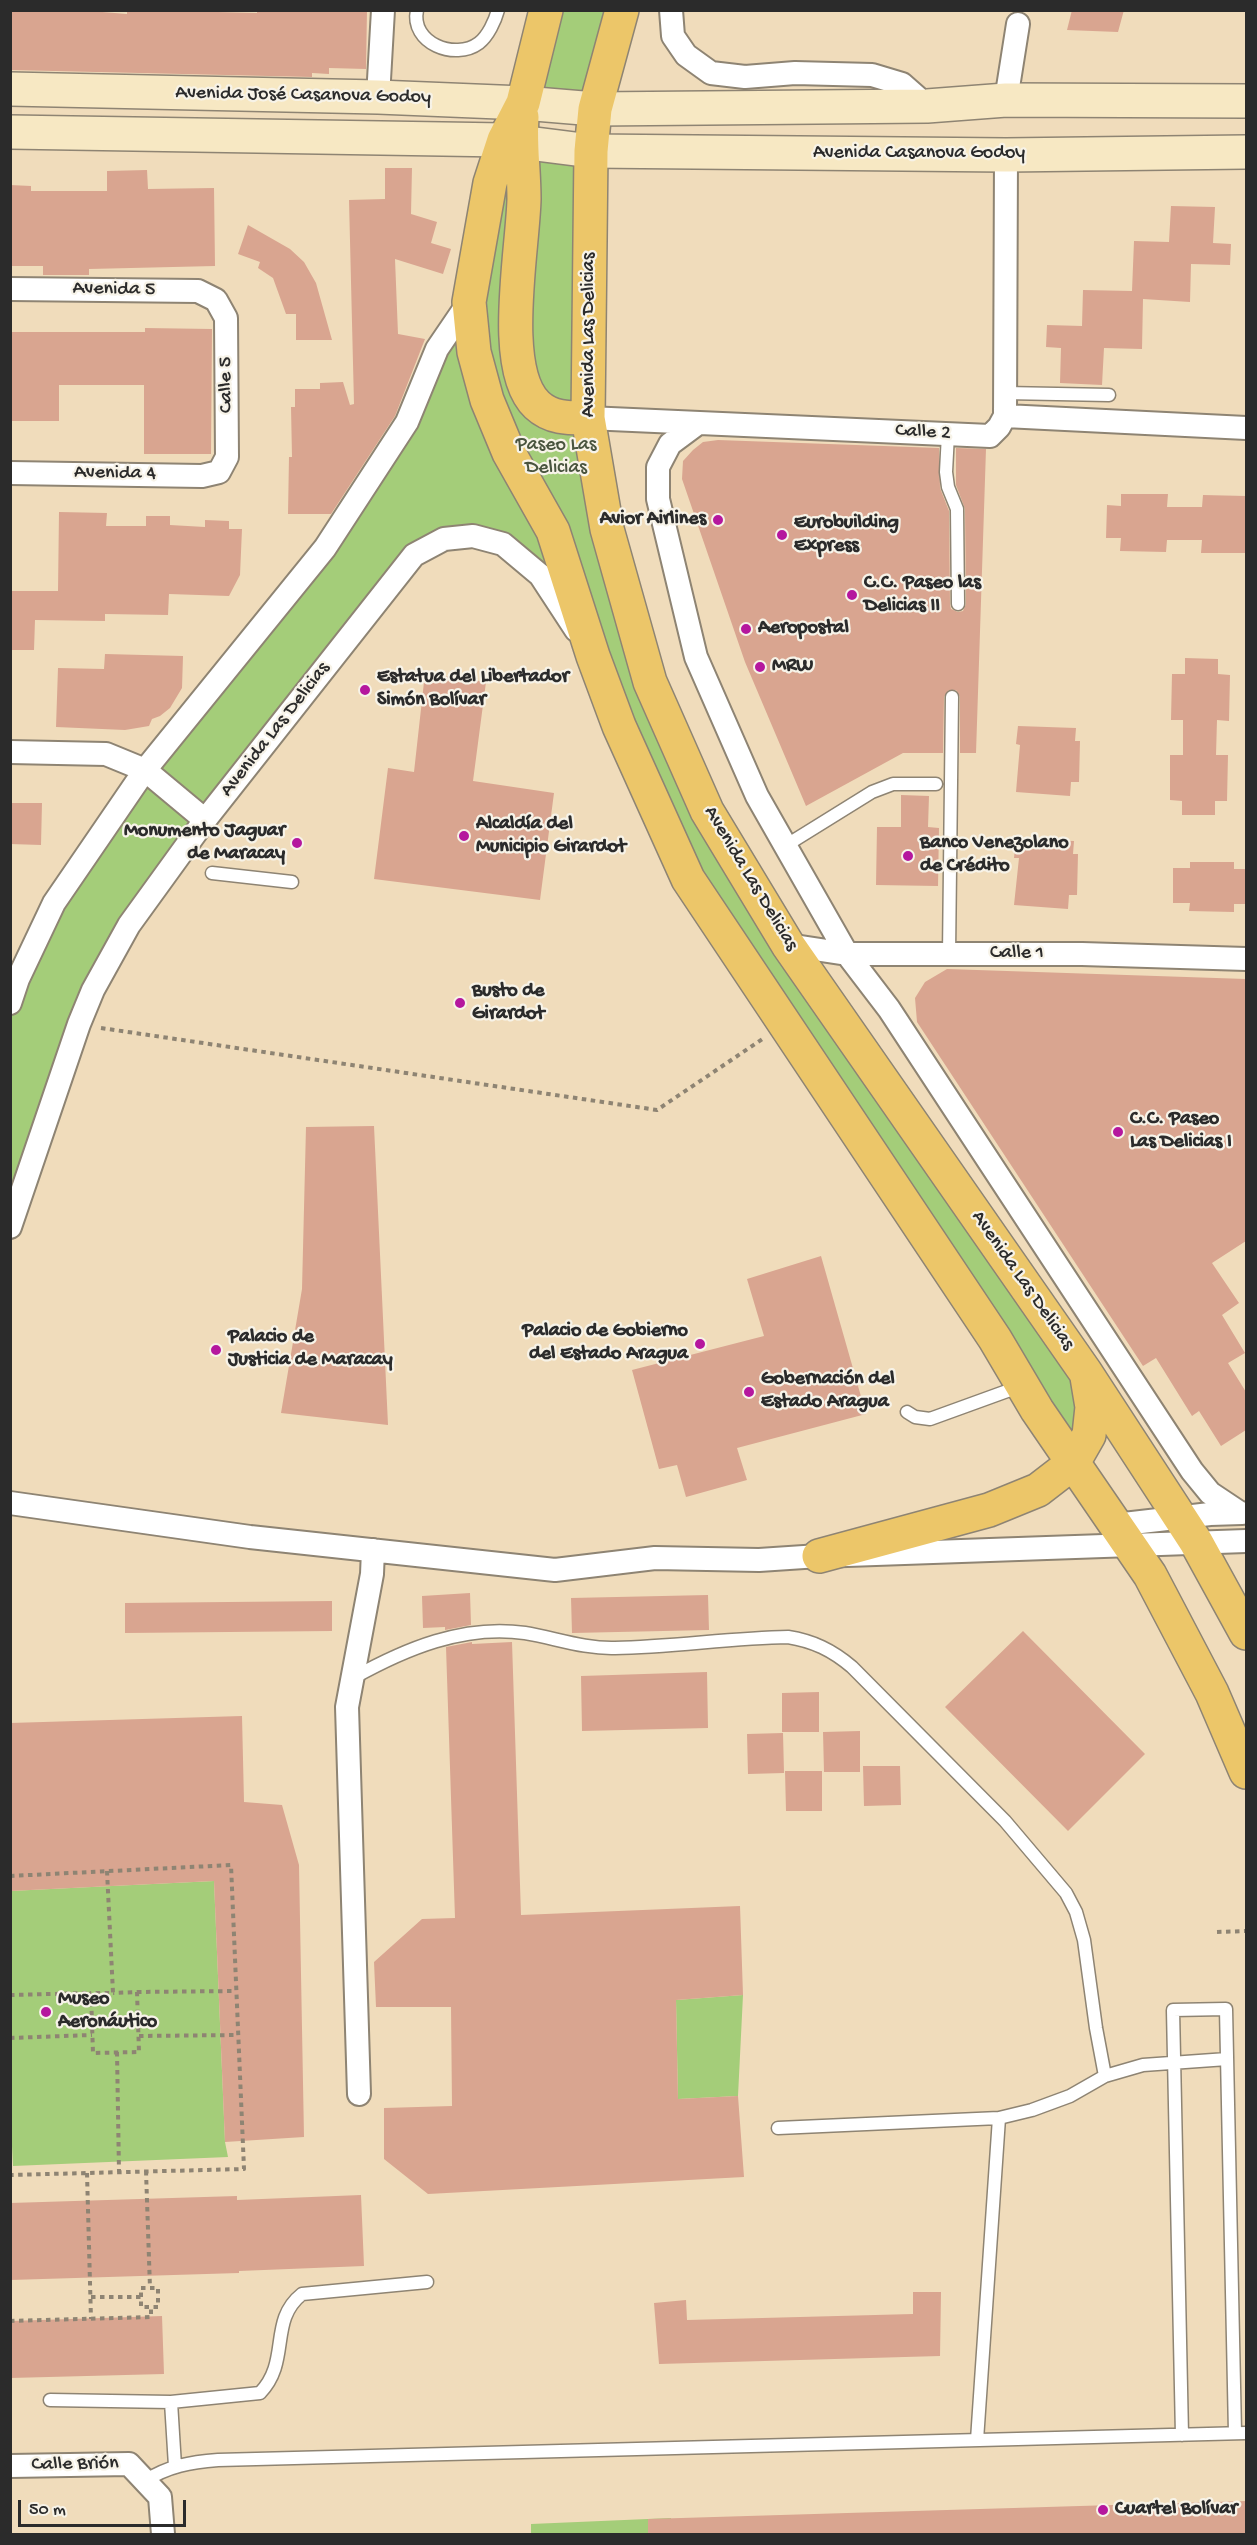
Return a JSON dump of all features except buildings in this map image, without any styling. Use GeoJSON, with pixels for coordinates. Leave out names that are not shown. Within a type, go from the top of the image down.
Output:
{"type":"FeatureCollection","features":[{"type":"Feature","properties":{"kind":"main road"},"geometry":{"type":"LineString","coordinates":[[546,10],[512,141],[524,199],[516,349],[521,380],[537,405],[559,418],[588,418]]}},
{"type":"Feature","properties":{"kind":"main road","name":"Avenida Las Delicias"},"geometry":{"type":"LineString","coordinates":[[622,10],[595,109],[591,152],[588,418],[607,529],[650,682],[707,811],[788,945],[1086,1373],[1187,1530],[1246,1633]]}},
{"type":"Feature","properties":{"kind":"main road","name":"Avenida Las Delicias"},"geometry":{"type":"LineString","coordinates":[[512,141],[490,183],[470,302],[474,352],[487,400],[509,453],[554,531],[592,656],[620,726],[688,879],[988,1329],[1022,1386],[1073,1463],[1150,1575],[1212,1693],[1246,1772]]}},
{"type":"Feature","properties":{"kind":"main road"},"geometry":{"type":"LineString","coordinates":[[819,1556],[989,1510],[1038,1490],[1073,1463],[1089,1435],[1092,1407],[1086,1373]]}},
{"type":"Feature","properties":{"kind":"street"},"geometry":{"type":"LineString","coordinates":[[378,97],[383,10]]}},
{"type":"Feature","properties":{"kind":"street"},"geometry":{"type":"LineString","coordinates":[[671,10],[673,36],[686,55],[711,73],[745,78],[795,73],[872,75],[902,84],[927,106]]}},
{"type":"Feature","properties":{"kind":"street"},"geometry":{"type":"LineString","coordinates":[[1006,100],[1018,24]]}},
{"type":"Feature","properties":{"kind":"street","name":"Avenida José Casanova Godoy"},"geometry":{"type":"LineString","coordinates":[[10,89],[378,97],[523,103],[595,109]]}},
{"type":"Feature","properties":{"kind":"street"},"geometry":{"type":"LineString","coordinates":[[595,109],[927,106],[1006,100],[1246,101]]}},
{"type":"Feature","properties":{"kind":"street","name":"Avenida José Casanova Godoy"},"geometry":{"type":"LineString","coordinates":[[10,132],[512,141],[591,152]]}},
{"type":"Feature","properties":{"kind":"street","name":"Avenida Casanova Godoy"},"geometry":{"type":"LineString","coordinates":[[591,152],[1006,155],[1246,153]]}},
{"type":"Feature","properties":{"kind":"street"},"geometry":{"type":"LineString","coordinates":[[1006,155],[1005,416],[1246,428]]}},
{"type":"Feature","properties":{"kind":"street","name":"Avenida 5"},"geometry":{"type":"LineString","coordinates":[[10,289],[198,291],[216,300]]}},
{"type":"Feature","properties":{"kind":"street","name":"Calle 5"},"geometry":{"type":"LineString","coordinates":[[216,300],[226,318],[227,457],[219,472]]}},
{"type":"Feature","properties":{"kind":"street","name":"Avenida Las Delicias"},"geometry":{"type":"LineString","coordinates":[[10,1003],[18,979],[54,903],[145,770],[326,548],[407,422],[437,349],[470,302]]}},
{"type":"Feature","properties":{"kind":"street","name":"Calle 2"},"geometry":{"type":"LineString","coordinates":[[588,418],[990,436],[999,428],[1005,416]]}},
{"type":"Feature","properties":{"kind":"street"},"geometry":{"type":"LineString","coordinates":[[697,423],[670,444],[658,467],[658,499],[696,657],[757,796],[847,954],[889,1009],[1192,1471],[1210,1493],[1243,1513]]}},
{"type":"Feature","properties":{"kind":"street","name":"Avenida 4"},"geometry":{"type":"LineString","coordinates":[[10,473],[202,476],[219,472]]}},
{"type":"Feature","properties":{"kind":"street","name":"Avenida Las Delicias"},"geometry":{"type":"LineString","coordinates":[[10,1227],[79,1024],[93,990],[129,925],[205,820],[414,555],[444,539],[473,536],[502,544],[540,575],[592,656]]}},
{"type":"Feature","properties":{"kind":"street"},"geometry":{"type":"LineString","coordinates":[[10,752],[106,754],[145,770],[205,820]]}},
{"type":"Feature","properties":{"kind":"street","name":"Calle 1"},"geometry":{"type":"LineString","coordinates":[[788,945],[847,954],[1082,954],[1246,959]]}},
{"type":"Feature","properties":{"kind":"street"},"geometry":{"type":"LineString","coordinates":[[10,1503],[250,1537],[555,1570],[655,1558],[759,1560],[1187,1530],[1243,1513]]}},
{"type":"Feature","properties":{"kind":"street"},"geometry":{"type":"LineString","coordinates":[[1187,1530],[1246,1541]]}},
{"type":"Feature","properties":{"kind":"street"},"geometry":{"type":"LineString","coordinates":[[359,2094],[347,1707],[372,1574],[373,1550]]}},
{"type":"Feature","properties":{"kind":"street","name":"Calle Brión"},"geometry":{"type":"LineString","coordinates":[[10,2466],[129,2464],[160,2497],[163,2535]]}},
{"type":"Feature","properties":{"kind":"lane"},"geometry":{"type":"LineString","coordinates":[[417,10],[415,19],[419,33],[429,43],[455,50],[479,43],[491,26],[498,10]]}},
{"type":"Feature","properties":{"kind":"lane"},"geometry":{"type":"LineString","coordinates":[[1005,393],[1109,395]]}},
{"type":"Feature","properties":{"kind":"lane"},"geometry":{"type":"LineString","coordinates":[[948,434],[946,472],[948,487],[957,509],[958,604]]}},
{"type":"Feature","properties":{"kind":"lane"},"geometry":{"type":"LineString","coordinates":[[949,954],[952,697]]}},
{"type":"Feature","properties":{"kind":"lane"},"geometry":{"type":"LineString","coordinates":[[785,846],[872,792],[893,784],[936,784]]}},
{"type":"Feature","properties":{"kind":"lane"},"geometry":{"type":"LineString","coordinates":[[212,873],[292,882]]}},
{"type":"Feature","properties":{"kind":"lane"},"geometry":{"type":"LineString","coordinates":[[907,1412],[915,1417],[930,1419],[1022,1386]]}},
{"type":"Feature","properties":{"kind":"lane"},"geometry":{"type":"LineString","coordinates":[[352,1679],[394,1655],[426,1644],[485,1632],[527,1634],[612,1648],[788,1637],[829,1649],[852,1667],[1005,1821],[1066,1893],[1076,1912],[1084,1940],[1105,2076]]}},
{"type":"Feature","properties":{"kind":"lane"},"geometry":{"type":"LineString","coordinates":[[145,2481],[158,2472],[176,2466],[218,2460],[1182,2435],[1241,2433],[1226,2009],[1173,2010],[1182,2435]]}},
{"type":"Feature","properties":{"kind":"lane"},"geometry":{"type":"LineString","coordinates":[[778,2128],[999,2118],[1032,2110],[1070,2096],[1105,2076],[1143,2065],[1227,2059]]}},
{"type":"Feature","properties":{"kind":"lane"},"geometry":{"type":"LineString","coordinates":[[977,2440],[999,2118]]}},
{"type":"Feature","properties":{"kind":"lane"},"geometry":{"type":"LineString","coordinates":[[50,2400],[171,2402],[260,2392],[270,2383],[280,2353],[281,2329],[285,2314],[292,2301],[302,2294],[427,2282]]}},
{"type":"Feature","properties":{"kind":"lane"},"geometry":{"type":"LineString","coordinates":[[171,2402],[176,2466]]}},
{"type":"Feature","properties":{"kind":"path"},"geometry":{"type":"LineString","coordinates":[[79,1024],[657,1110],[785,1024]]}},
{"type":"Feature","properties":{"kind":"path"},"geometry":{"type":"LineString","coordinates":[[10,1876],[231,1865],[244,2169],[10,2175]]}},
{"type":"Feature","properties":{"kind":"path"},"geometry":{"type":"LineString","coordinates":[[107,1871],[113,1993]]}},
{"type":"Feature","properties":{"kind":"path"},"geometry":{"type":"LineString","coordinates":[[1217,1932],[1246,1931]]}},
{"type":"Feature","properties":{"kind":"path"},"geometry":{"type":"LineString","coordinates":[[10,1995],[236,1991]]}},
{"type":"Feature","properties":{"kind":"path"},"geometry":{"type":"LineString","coordinates":[[91,1993],[93,2053],[139,2052],[137,1992]]}},
{"type":"Feature","properties":{"kind":"path"},"geometry":{"type":"LineString","coordinates":[[10,2038],[92,2035]]}},
{"type":"Feature","properties":{"kind":"path"},"geometry":{"type":"LineString","coordinates":[[139,2036],[238,2035]]}},
{"type":"Feature","properties":{"kind":"path"},"geometry":{"type":"LineString","coordinates":[[117,2052],[119,2172]]}},
{"type":"Feature","properties":{"kind":"path"},"geometry":{"type":"LineString","coordinates":[[146,2171],[150,2288]]}},
{"type":"Feature","properties":{"kind":"path"},"geometry":{"type":"LineString","coordinates":[[87,2173],[91,2319]]}},
{"type":"Feature","properties":{"kind":"path"},"geometry":{"type":"LineString","coordinates":[[141,2288],[150,2288],[158,2288],[158,2307],[141,2307],[141,2288]]}},
{"type":"Feature","properties":{"kind":"path"},"geometry":{"type":"LineString","coordinates":[[91,2297],[141,2297]]}},
{"type":"Feature","properties":{"kind":"path"},"geometry":{"type":"LineString","coordinates":[[10,2321],[151,2317],[151,2307]]}},
{"type":"Feature","properties":{"kind":"green space"},"geometry":{"type":"Polygon","coordinates":[[[546,11],[622,11],[595,109],[523,103],[546,11]]]}},
{"type":"Feature","properties":{"kind":"green space","name":"Paseo Las Delicias"},"geometry":{"type":"Polygon","coordinates":[[[504,140],[591,151],[607,529],[707,811],[1086,1373],[1073,1463],[785,1024],[540,575],[473,536],[414,555],[101,975],[11,1227],[11,1003],[54,903],[325,548],[469,301],[504,140]]]}},
{"type":"Feature","properties":{"kind":"green space"},"geometry":{"type":"Polygon","coordinates":[[[214,1881],[225,2142],[228,2157],[13,2166],[10,2107],[10,1891],[214,1881]]]}},
{"type":"Feature","properties":{"kind":"green space"},"geometry":{"type":"Polygon","coordinates":[[[743,1995],[738,2096],[678,2099],[676,2000],[743,1995]]]}},
{"type":"Feature","properties":{"kind":"green space"},"geometry":{"type":"Polygon","coordinates":[[[671,2518],[672,2534],[531,2534],[531,2524],[671,2518]]]}},
{"type":"Feature","properties":{"kind":"place","name":"Avior Airlines"},"geometry":{"type":"Point","coordinates":[718,520]}},
{"type":"Feature","properties":{"kind":"place","name":"Eurobuilding Express"},"geometry":{"type":"Point","coordinates":[782,535]}},
{"type":"Feature","properties":{"kind":"place","name":"C.C. Paseo las Delicias II"},"geometry":{"type":"Point","coordinates":[852,595]}},
{"type":"Feature","properties":{"kind":"place","name":"Aeropostal"},"geometry":{"type":"Point","coordinates":[746,629]}},
{"type":"Feature","properties":{"kind":"place","name":"MRW"},"geometry":{"type":"Point","coordinates":[760,667]}},
{"type":"Feature","properties":{"kind":"place","name":"Estatua del Libertador Simón Bolívar"},"geometry":{"type":"Point","coordinates":[365,690]}},
{"type":"Feature","properties":{"kind":"place","name":"Alcaldía del Municipio Girardot"},"geometry":{"type":"Point","coordinates":[464,836]}},
{"type":"Feature","properties":{"kind":"place","name":"Monumento Jaguar de Maracay"},"geometry":{"type":"Point","coordinates":[297,843]}},
{"type":"Feature","properties":{"kind":"place","name":"Banco Venezolano de Crédito"},"geometry":{"type":"Point","coordinates":[908,856]}},
{"type":"Feature","properties":{"kind":"place","name":"Busto de Girardot"},"geometry":{"type":"Point","coordinates":[460,1003]}},
{"type":"Feature","properties":{"kind":"place","name":"C.C. Paseo Las Delicias I"},"geometry":{"type":"Point","coordinates":[1118,1132]}},
{"type":"Feature","properties":{"kind":"place","name":"Palacio de Gobierno del Estado Aragua"},"geometry":{"type":"Point","coordinates":[700,1344]}},
{"type":"Feature","properties":{"kind":"place","name":"Palacio de Justicia de Maracay"},"geometry":{"type":"Point","coordinates":[216,1350]}},
{"type":"Feature","properties":{"kind":"place","name":"Gobernación del Estado Aragua"},"geometry":{"type":"Point","coordinates":[749,1392]}},
{"type":"Feature","properties":{"kind":"place","name":"Museo Aeronáutico"},"geometry":{"type":"Point","coordinates":[46,2012]}},
{"type":"Feature","properties":{"kind":"place","name":"Cuartel Bolívar"},"geometry":{"type":"Point","coordinates":[1103,2510]}}]}
